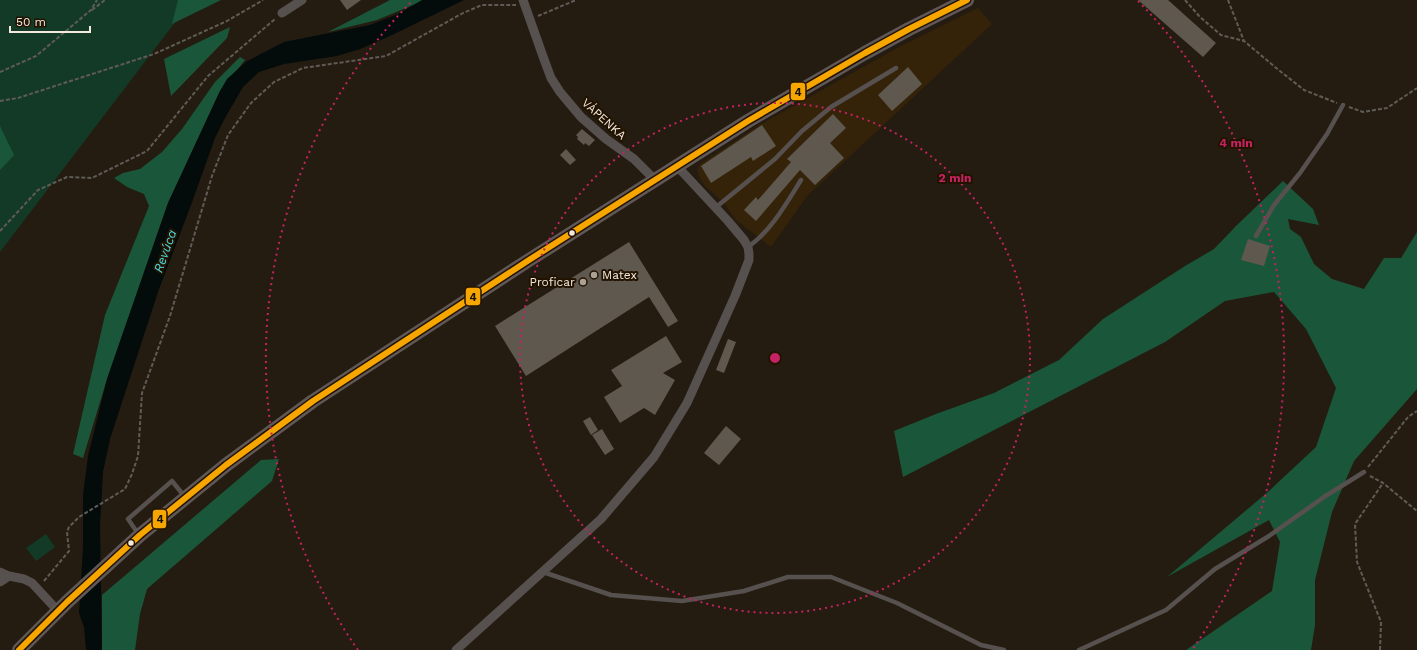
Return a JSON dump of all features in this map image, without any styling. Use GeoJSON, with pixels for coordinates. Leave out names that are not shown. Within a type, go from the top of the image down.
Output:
{"type":"FeatureCollection","features":[{"type":"Feature","properties":{"kind":"main road"},"geometry":{"type":"LineString","coordinates":[[19,650],[62,606],[140,535],[185,497],[253,444],[313,401],[676,165],[858,57],[966,0]]}},
{"type":"Feature","properties":{"kind":"street"},"geometry":{"type":"LineString","coordinates":[[282,13],[302,0]]}},
{"type":"Feature","properties":{"kind":"street","name":"VÁPENKA"},"geometry":{"type":"LineString","coordinates":[[524,3],[551,78],[560,92],[581,117],[606,139],[634,159],[654,179]]}},
{"type":"Feature","properties":{"kind":"street"},"geometry":{"type":"LineString","coordinates":[[456,650],[601,519],[654,457],[687,403],[735,296],[749,260],[748,247],[728,221],[676,165]]}},
{"type":"Feature","properties":{"kind":"street"},"geometry":{"type":"LineString","coordinates":[[0,572],[32,583],[62,606]]}},
{"type":"Feature","properties":{"kind":"street"},"geometry":{"type":"LineString","coordinates":[[0,582],[9,576]]}},
{"type":"Feature","properties":{"kind":"lane"},"geometry":{"type":"LineString","coordinates":[[715,208],[774,159],[802,131],[831,107],[896,68]]}},
{"type":"Feature","properties":{"kind":"lane"},"geometry":{"type":"LineString","coordinates":[[1256,236],[1274,205],[1300,173],[1327,134],[1343,105]]}},
{"type":"Feature","properties":{"kind":"lane"},"geometry":{"type":"LineString","coordinates":[[748,247],[760,239],[780,213],[801,180]]}},
{"type":"Feature","properties":{"kind":"lane"},"geometry":{"type":"LineString","coordinates":[[1079,650],[1166,610],[1215,569],[1269,536],[1324,497],[1364,472]]}},
{"type":"Feature","properties":{"kind":"lane"},"geometry":{"type":"LineString","coordinates":[[140,535],[128,519],[172,481],[185,497]]}},
{"type":"Feature","properties":{"kind":"lane"},"geometry":{"type":"LineString","coordinates":[[543,572],[611,595],[682,601],[744,591],[788,577],[831,577],[898,603],[981,645],[1004,650]]}},
{"type":"Feature","properties":{"kind":"path"},"geometry":{"type":"LineString","coordinates":[[91,10],[97,0]]}},
{"type":"Feature","properties":{"kind":"path"},"geometry":{"type":"LineString","coordinates":[[0,72],[36,56],[105,0]]}},
{"type":"Feature","properties":{"kind":"path"},"geometry":{"type":"LineString","coordinates":[[0,101],[18,98],[154,54],[227,21],[263,0]]}},
{"type":"Feature","properties":{"kind":"path"},"geometry":{"type":"LineString","coordinates":[[530,19],[576,0]]}},
{"type":"Feature","properties":{"kind":"path"},"geometry":{"type":"LineString","coordinates":[[1185,0],[1200,17],[1222,35],[1244,41],[1304,90],[1343,105],[1363,112],[1386,108],[1417,88]]}},
{"type":"Feature","properties":{"kind":"path"},"geometry":{"type":"LineString","coordinates":[[1228,0],[1244,41]]}},
{"type":"Feature","properties":{"kind":"path"},"geometry":{"type":"LineString","coordinates":[[38,588],[69,551],[67,532],[70,527],[79,517],[124,489],[132,474],[138,456],[142,394],[170,316],[212,176],[228,135],[251,103],[274,82],[303,68],[386,56],[463,12],[482,5],[524,3]]}},
{"type":"Feature","properties":{"kind":"path"},"geometry":{"type":"LineString","coordinates":[[0,231],[38,190],[67,177],[92,178],[147,151],[208,76],[282,13]]}},
{"type":"Feature","properties":{"kind":"path"},"geometry":{"type":"LineString","coordinates":[[1417,411],[1408,418],[1364,472],[1382,483],[1417,511]]}},
{"type":"Feature","properties":{"kind":"path"},"geometry":{"type":"LineString","coordinates":[[1380,650],[1381,622],[1357,562],[1355,524],[1382,483]]}},
{"type":"Feature","properties":{"kind":"shaded area"},"geometry":{"type":"Polygon","coordinates":[[[978,8],[992,24],[807,196],[771,247],[736,220],[722,201],[705,186],[697,170],[700,164],[761,124],[897,48],[978,8]]]}},
{"type":"Feature","properties":{"kind":"green space"},"geometry":{"type":"Polygon","coordinates":[[[0,0],[192,0],[0,252],[0,0]]]}},
{"type":"Feature","properties":{"kind":"green space"},"geometry":{"type":"Polygon","coordinates":[[[178,0],[221,0],[172,24],[178,0]]]}},
{"type":"Feature","properties":{"kind":"green space"},"geometry":{"type":"Polygon","coordinates":[[[390,0],[425,0],[377,20],[328,32],[390,0]]]}},
{"type":"Feature","properties":{"kind":"green space"},"geometry":{"type":"Polygon","coordinates":[[[230,27],[227,38],[171,96],[164,59],[230,27]]]}},
{"type":"Feature","properties":{"kind":"green space"},"geometry":{"type":"Polygon","coordinates":[[[240,57],[245,60],[220,91],[168,203],[107,379],[83,458],[73,454],[105,315],[149,206],[144,194],[127,187],[114,178],[123,173],[140,169],[162,152],[182,129],[215,82],[240,57]]]}},
{"type":"Feature","properties":{"kind":"green space"},"geometry":{"type":"Polygon","coordinates":[[[0,126],[14,155],[0,170],[0,126]]]}},
{"type":"Feature","properties":{"kind":"green space"},"geometry":{"type":"Polygon","coordinates":[[[1283,181],[1313,209],[1319,225],[1288,219],[1290,229],[1301,237],[1314,264],[1332,279],[1364,289],[1384,258],[1401,258],[1417,232],[1417,389],[1354,461],[1332,512],[1315,580],[1315,625],[1311,650],[1186,650],[1272,591],[1280,542],[1269,520],[1167,577],[1269,491],[1316,447],[1336,388],[1306,329],[1274,292],[1225,301],[1165,342],[903,477],[894,431],[994,393],[1059,360],[1103,319],[1214,249],[1283,181]]]}},
{"type":"Feature","properties":{"kind":"green space"},"geometry":{"type":"Polygon","coordinates":[[[279,459],[272,481],[147,589],[140,614],[135,650],[102,650],[102,595],[261,460],[279,459]]]}},
{"type":"Feature","properties":{"kind":"green space"},"geometry":{"type":"Polygon","coordinates":[[[46,534],[55,547],[36,561],[26,548],[46,534]]]}},
{"type":"Feature","properties":{"kind":"water","name":"Revúca"},"geometry":{"type":"Polygon","coordinates":[[[422,0],[464,0],[360,49],[337,56],[284,64],[259,72],[243,87],[225,118],[215,138],[158,292],[110,439],[103,472],[100,525],[102,650],[86,650],[84,627],[79,613],[83,548],[83,495],[88,456],[107,379],[168,203],[220,91],[227,79],[247,61],[284,42],[370,25],[398,14],[422,0]]]}},
{"type":"Feature","properties":{"kind":"building"},"geometry":{"type":"Polygon","coordinates":[[[340,0],[361,0],[347,10],[340,0]]]}},
{"type":"Feature","properties":{"kind":"building"},"geometry":{"type":"Polygon","coordinates":[[[1138,0],[1168,0],[1216,43],[1203,57],[1138,0]]]}},
{"type":"Feature","properties":{"kind":"building"},"geometry":{"type":"Polygon","coordinates":[[[908,67],[922,84],[892,111],[878,95],[908,67]]]}},
{"type":"Feature","properties":{"kind":"building"},"geometry":{"type":"Polygon","coordinates":[[[833,114],[846,128],[830,143],[844,158],[815,185],[800,170],[756,221],[744,210],[756,197],[758,200],[791,162],[787,159],[833,114]]]}},
{"type":"Feature","properties":{"kind":"building"},"geometry":{"type":"Polygon","coordinates":[[[762,125],[776,146],[753,161],[751,157],[711,183],[701,166],[762,125]]]}},
{"type":"Feature","properties":{"kind":"building"},"geometry":{"type":"Polygon","coordinates":[[[582,129],[595,140],[589,146],[585,143],[584,145],[577,139],[578,137],[576,135],[582,129]]]}},
{"type":"Feature","properties":{"kind":"building"},"geometry":{"type":"Polygon","coordinates":[[[566,149],[576,160],[570,165],[560,155],[566,149]]]}},
{"type":"Feature","properties":{"kind":"building"},"geometry":{"type":"Polygon","coordinates":[[[1248,239],[1270,246],[1264,266],[1241,260],[1248,239]]]}},
{"type":"Feature","properties":{"kind":"building"},"geometry":{"type":"Polygon","coordinates":[[[629,242],[678,321],[668,327],[649,297],[526,376],[495,326],[629,242]]]}},
{"type":"Feature","properties":{"kind":"building"},"geometry":{"type":"Polygon","coordinates":[[[666,336],[682,362],[663,373],[675,380],[655,415],[644,408],[620,423],[604,397],[622,386],[611,370],[666,336]]]}},
{"type":"Feature","properties":{"kind":"building"},"geometry":{"type":"Polygon","coordinates":[[[728,339],[736,342],[724,373],[716,370],[728,339]]]}},
{"type":"Feature","properties":{"kind":"building"},"geometry":{"type":"Polygon","coordinates":[[[590,417],[598,430],[591,435],[583,421],[590,417]]]}},
{"type":"Feature","properties":{"kind":"building"},"geometry":{"type":"Polygon","coordinates":[[[726,426],[741,439],[719,465],[704,453],[726,426]]]}},
{"type":"Feature","properties":{"kind":"building"},"geometry":{"type":"Polygon","coordinates":[[[602,429],[614,449],[605,455],[592,435],[602,429]]]}},
{"type":"Feature","properties":{"kind":"transit line","name":"4"},"geometry":{"type":"LineString","coordinates":[[19,650],[67,602],[140,535],[226,465],[313,401],[529,260],[748,121],[865,53],[967,0]]}},
{"type":"Feature","properties":{"kind":"place","name":"Matex"},"geometry":{"type":"Point","coordinates":[594,275]}},
{"type":"Feature","properties":{"kind":"place","name":"Proficar"},"geometry":{"type":"Point","coordinates":[583,282]}}]}
